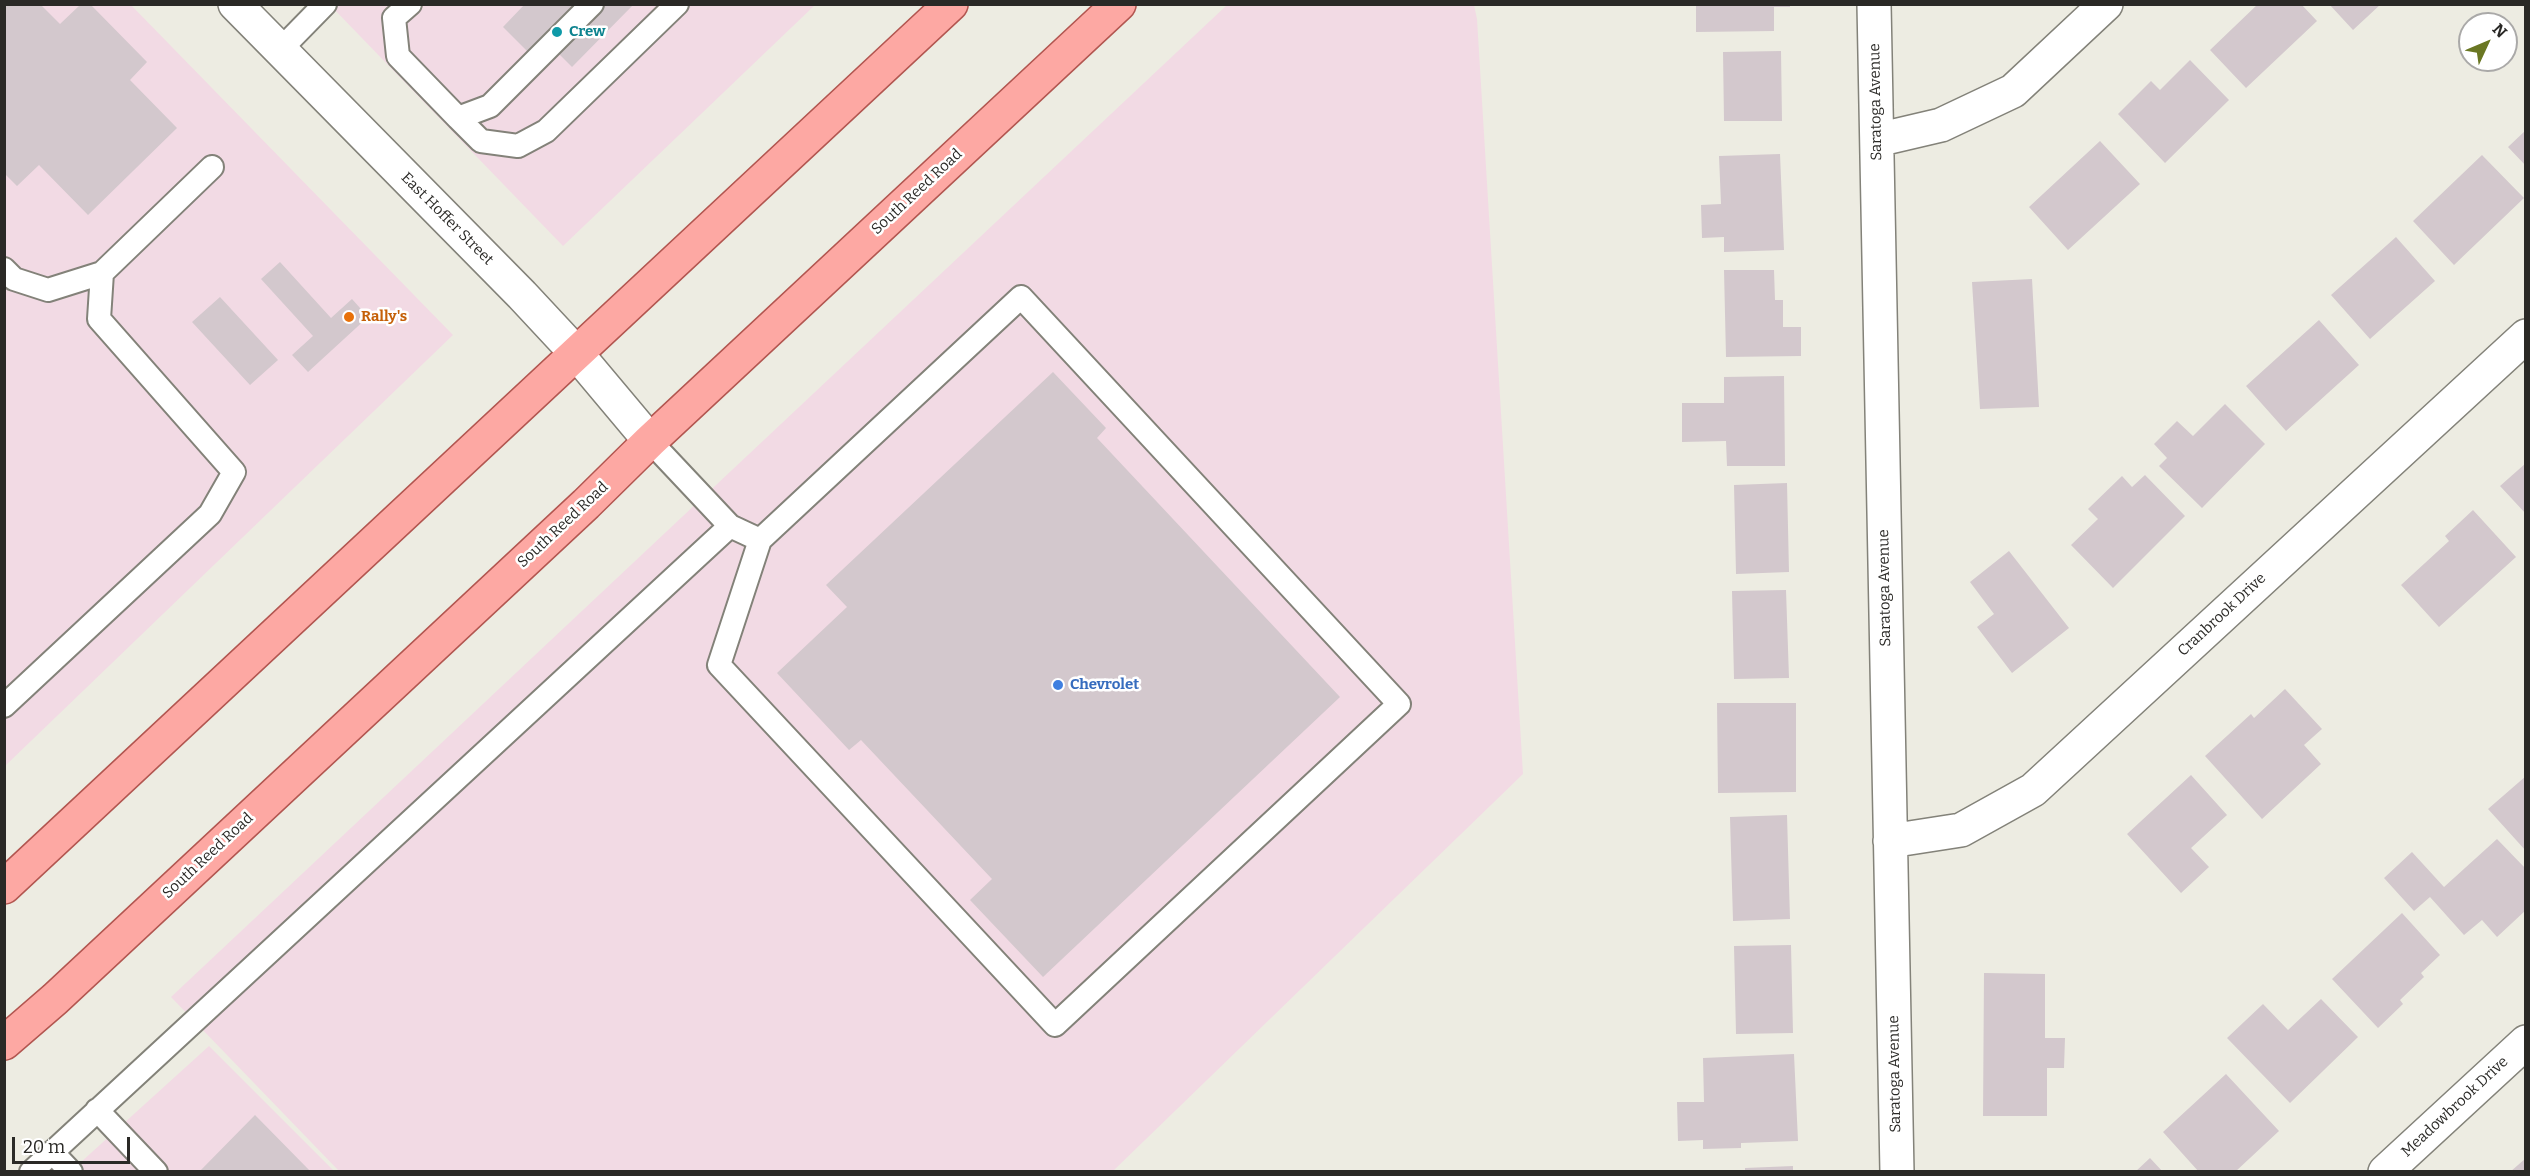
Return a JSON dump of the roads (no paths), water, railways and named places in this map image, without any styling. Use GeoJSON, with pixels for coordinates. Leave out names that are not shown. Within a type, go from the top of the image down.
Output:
{"type":"FeatureCollection","features":[{"type":"Feature","properties":{"kind":"main road"},"geometry":{"type":"LineString","coordinates":[[4,887],[951,4]]}},
{"type":"Feature","properties":{"kind":"main road","name":"South Reed Road"},"geometry":{"type":"LineString","coordinates":[[4,1043],[142,918],[1119,4]]}},
{"type":"Feature","properties":{"kind":"street","name":"East Hoffer Street"},"geometry":{"type":"LineString","coordinates":[[235,4],[522,295],[577,354],[650,441]]}},
{"type":"Feature","properties":{"kind":"street","name":"Saratoga Avenue"},"geometry":{"type":"LineString","coordinates":[[1874,4],[1897,1172]]}},
{"type":"Feature","properties":{"kind":"street"},"geometry":{"type":"LineString","coordinates":[[1877,140],[1941,125],[2013,91],[2106,4]]}},
{"type":"Feature","properties":{"kind":"street","name":"Cranbrook Drive"},"geometry":{"type":"LineString","coordinates":[[1890,841],[1961,830],[2033,790],[2526,336]]}},
{"type":"Feature","properties":{"kind":"street","name":"Meadowbrook Drive"},"geometry":{"type":"LineString","coordinates":[[2385,1172],[2526,1042]]}},
{"type":"Feature","properties":{"kind":"lane"},"geometry":{"type":"LineString","coordinates":[[280,50],[325,4]]}},
{"type":"Feature","properties":{"kind":"lane"},"geometry":{"type":"LineString","coordinates":[[410,4],[394,18],[398,56],[481,141],[518,146],[546,131],[676,4]]}},
{"type":"Feature","properties":{"kind":"lane"},"geometry":{"type":"LineString","coordinates":[[458,118],[490,106],[592,4]]}},
{"type":"Feature","properties":{"kind":"lane"},"geometry":{"type":"LineString","coordinates":[[4,269],[14,279],[48,290],[102,273],[212,167]]}},
{"type":"Feature","properties":{"kind":"lane"},"geometry":{"type":"LineString","coordinates":[[4,706],[210,513],[234,472],[99,319],[102,273]]}},
{"type":"Feature","properties":{"kind":"lane"},"geometry":{"type":"LineString","coordinates":[[1021,297],[1399,704],[1054,1025],[719,665],[760,540],[1021,297]]}},
{"type":"Feature","properties":{"kind":"lane"},"geometry":{"type":"LineString","coordinates":[[650,441],[730,526],[760,540]]}},
{"type":"Feature","properties":{"kind":"lane"},"geometry":{"type":"LineString","coordinates":[[31,1172],[730,526]]}},
{"type":"Feature","properties":{"kind":"lane"},"geometry":{"type":"LineString","coordinates":[[97,1110],[156,1172]]}},
{"type":"Feature","properties":{"kind":"lane"},"geometry":{"type":"LineString","coordinates":[[52,1152],[71,1172]]}},
{"type":"Feature","properties":{"kind":"place","name":"Crew"},"geometry":{"type":"Point","coordinates":[557,32]}},
{"type":"Feature","properties":{"kind":"place","name":"Rally's"},"geometry":{"type":"Point","coordinates":[349,317]}},
{"type":"Feature","properties":{"kind":"place","name":"Chevrolet"},"geometry":{"type":"Point","coordinates":[1058,685]}}]}
